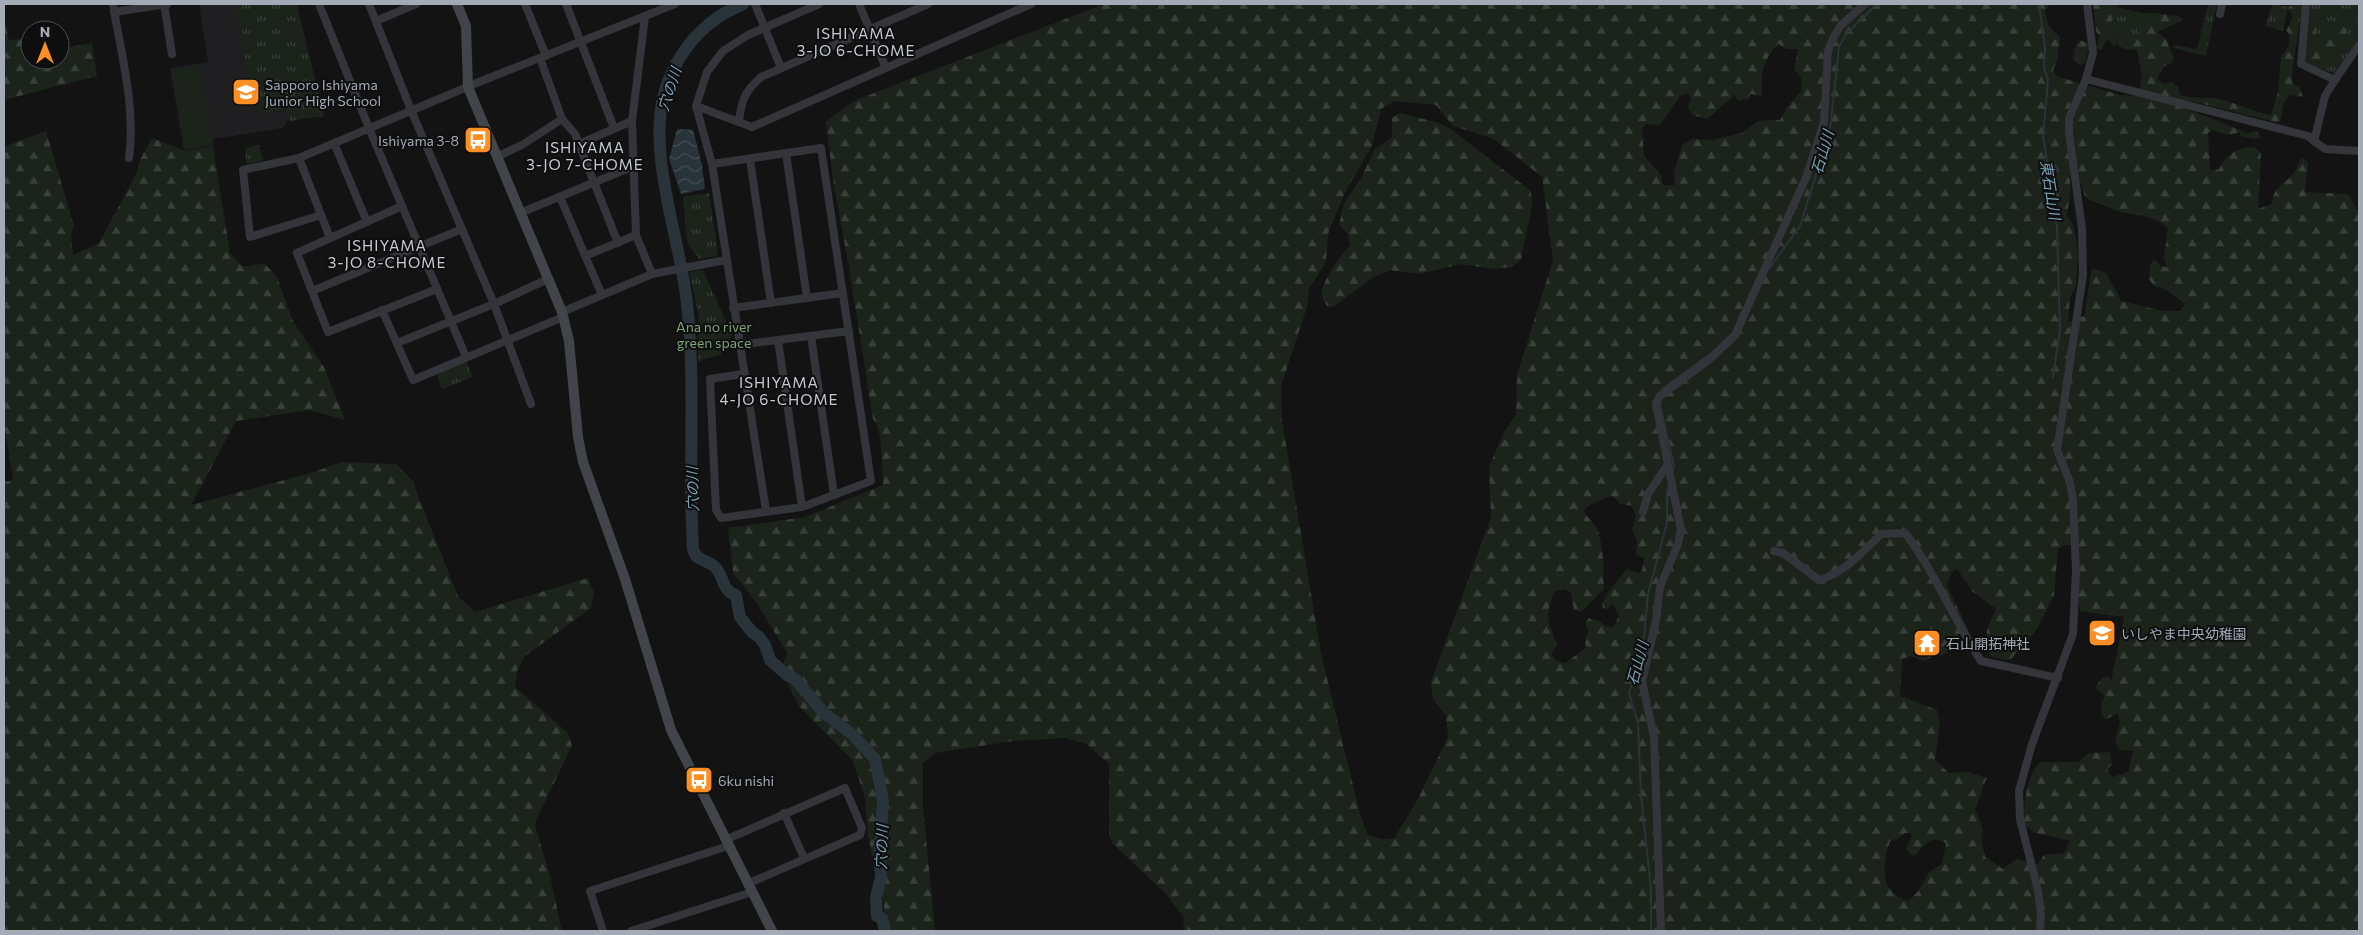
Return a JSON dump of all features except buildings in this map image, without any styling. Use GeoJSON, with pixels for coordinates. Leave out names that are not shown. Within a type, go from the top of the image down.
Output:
{"type":"FeatureCollection","features":[{"type":"Feature","properties":{"kind":"street"},"geometry":{"type":"LineString","coordinates":[[129,158],[132,138],[130,104],[114,8],[165,4],[172,54]]}},
{"type":"Feature","properties":{"kind":"street"},"geometry":{"type":"LineString","coordinates":[[319,4],[369,128],[466,357]]}},
{"type":"Feature","properties":{"kind":"street"},"geometry":{"type":"LineString","coordinates":[[369,4],[411,110],[494,304],[531,404]]}},
{"type":"Feature","properties":{"kind":"street"},"geometry":{"type":"LineString","coordinates":[[376,21],[416,4]]}},
{"type":"Feature","properties":{"kind":"street"},"geometry":{"type":"LineString","coordinates":[[457,4],[466,26],[468,87],[563,315],[569,341],[578,436],[583,462],[625,579],[672,730],[726,843],[772,931]]}},
{"type":"Feature","properties":{"kind":"street"},"geometry":{"type":"LineString","coordinates":[[525,4],[562,120],[575,134],[618,243]]}},
{"type":"Feature","properties":{"kind":"street"},"geometry":{"type":"LineString","coordinates":[[566,4],[614,128]]}},
{"type":"Feature","properties":{"kind":"street"},"geometry":{"type":"LineString","coordinates":[[321,214],[250,237],[243,170],[299,158],[411,110],[675,4]]}},
{"type":"Feature","properties":{"kind":"street"},"geometry":{"type":"LineString","coordinates":[[756,4],[781,68]]}},
{"type":"Feature","properties":{"kind":"street"},"geometry":{"type":"LineString","coordinates":[[766,511],[743,374],[712,164],[696,106],[707,72],[723,51],[748,35],[819,4]]}},
{"type":"Feature","properties":{"kind":"street"},"geometry":{"type":"LineString","coordinates":[[859,4],[886,68]]}},
{"type":"Feature","properties":{"kind":"street"},"geometry":{"type":"LineString","coordinates":[[739,122],[742,101],[747,90],[761,77],[928,4]]}},
{"type":"Feature","properties":{"kind":"street"},"geometry":{"type":"LineString","coordinates":[[696,106],[752,127],[1031,4]]}},
{"type":"Feature","properties":{"kind":"street"},"geometry":{"type":"LineString","coordinates":[[1661,931],[1654,737],[1642,680],[1656,621],[1660,587],[1678,544],[1681,530],[1656,404],[1660,396],[1711,358],[1735,335],[1807,175],[1824,122],[1828,51],[1833,38],[1841,25],[1865,4]]}},
{"type":"Feature","properties":{"kind":"street"},"geometry":{"type":"LineString","coordinates":[[2040,931],[2041,914],[2038,890],[2020,819],[2019,791],[2032,744],[2073,634],[2076,570],[2073,501],[2070,482],[2057,450],[2083,275],[2082,228],[2069,133],[2069,118],[2086,79],[2093,53],[2087,4]]}},
{"type":"Feature","properties":{"kind":"street"},"geometry":{"type":"LineString","coordinates":[[2220,14],[2222,4]]}},
{"type":"Feature","properties":{"kind":"street"},"geometry":{"type":"LineString","coordinates":[[2306,4],[2301,64],[2336,80]]}},
{"type":"Feature","properties":{"kind":"street"},"geometry":{"type":"LineString","coordinates":[[645,17],[632,122],[636,235],[652,274]]}},
{"type":"Feature","properties":{"kind":"street"},"geometry":{"type":"LineString","coordinates":[[2314,141],[2325,96],[2359,45]]}},
{"type":"Feature","properties":{"kind":"street"},"geometry":{"type":"LineString","coordinates":[[2086,79],[2308,136],[2325,149],[2359,151]]}},
{"type":"Feature","properties":{"kind":"street"},"geometry":{"type":"LineString","coordinates":[[496,156],[522,145],[562,120]]}},
{"type":"Feature","properties":{"kind":"street"},"geometry":{"type":"LineString","coordinates":[[579,144],[632,122]]}},
{"type":"Feature","properties":{"kind":"street"},"geometry":{"type":"LineString","coordinates":[[334,143],[367,222]]}},
{"type":"Feature","properties":{"kind":"street"},"geometry":{"type":"LineString","coordinates":[[712,164],[821,148],[871,481],[802,507],[721,518],[716,510],[710,379],[743,374]]}},
{"type":"Feature","properties":{"kind":"street"},"geometry":{"type":"LineString","coordinates":[[786,153],[807,298]]}},
{"type":"Feature","properties":{"kind":"street"},"geometry":{"type":"LineString","coordinates":[[299,158],[330,238]]}},
{"type":"Feature","properties":{"kind":"street"},"geometry":{"type":"LineString","coordinates":[[750,158],[771,303]]}},
{"type":"Feature","properties":{"kind":"street"},"geometry":{"type":"LineString","coordinates":[[520,213],[634,166]]}},
{"type":"Feature","properties":{"kind":"street"},"geometry":{"type":"LineString","coordinates":[[560,196],[602,295]]}},
{"type":"Feature","properties":{"kind":"street"},"geometry":{"type":"LineString","coordinates":[[402,206],[297,253],[328,332],[437,289]]}},
{"type":"Feature","properties":{"kind":"street"},"geometry":{"type":"LineString","coordinates":[[312,291],[462,229]]}},
{"type":"Feature","properties":{"kind":"street"},"geometry":{"type":"LineString","coordinates":[[585,256],[636,235]]}},
{"type":"Feature","properties":{"kind":"street"},"geometry":{"type":"LineString","coordinates":[[382,310],[413,380],[508,341],[602,295],[652,274],[726,260]]}},
{"type":"Feature","properties":{"kind":"street"},"geometry":{"type":"LineString","coordinates":[[397,343],[450,320],[494,304],[548,279]]}},
{"type":"Feature","properties":{"kind":"street"},"geometry":{"type":"LineString","coordinates":[[733,308],[843,293]]}},
{"type":"Feature","properties":{"kind":"street"},"geometry":{"type":"LineString","coordinates":[[740,345],[848,331]]}},
{"type":"Feature","properties":{"kind":"street"},"geometry":{"type":"LineString","coordinates":[[811,336],[834,495]]}},
{"type":"Feature","properties":{"kind":"street"},"geometry":{"type":"LineString","coordinates":[[778,340],[802,507]]}},
{"type":"Feature","properties":{"kind":"street"},"geometry":{"type":"LineString","coordinates":[[1643,512],[1648,494],[1669,468]]}},
{"type":"Feature","properties":{"kind":"street"},"geometry":{"type":"LineString","coordinates":[[1774,551],[1782,553],[1819,580],[1827,578],[1857,558],[1880,534],[1905,533],[1921,554],[1962,633],[1981,661],[2058,678]]}},
{"type":"Feature","properties":{"kind":"street"},"geometry":{"type":"LineString","coordinates":[[603,931],[590,891],[726,843],[784,813],[845,788],[862,828],[860,835],[804,858],[749,888],[630,931]]}},
{"type":"Feature","properties":{"kind":"street"},"geometry":{"type":"LineString","coordinates":[[784,813],[804,858]]}},
{"type":"Feature","properties":{"kind":"shaded area","name":"Sapporo Ishiyama Junior High School"},"geometry":{"type":"Polygon","coordinates":[[[199,4],[297,4],[324,116],[287,121],[283,128],[213,139],[213,145],[184,151],[170,68],[208,62],[199,4]]]}},
{"type":"Feature","properties":{"kind":"green space"},"geometry":{"type":"Polygon","coordinates":[[[234,4],[295,4],[324,116],[290,121],[287,109],[255,115],[234,4]]]}},
{"type":"Feature","properties":{"kind":"green space"},"geometry":{"type":"Polygon","coordinates":[[[1104,4],[2051,4],[2045,10],[2048,25],[2060,37],[2057,61],[2053,70],[2056,76],[2120,95],[2139,96],[2142,76],[2137,50],[2124,49],[2117,44],[2117,39],[2140,37],[2142,33],[2138,32],[2146,23],[2146,13],[2179,16],[2183,20],[2157,32],[2166,39],[2174,58],[2172,63],[2163,67],[2157,79],[2164,84],[2172,82],[2178,87],[2180,95],[2219,99],[2271,115],[2278,92],[2281,57],[2289,45],[2289,34],[2286,30],[2293,17],[2288,10],[2289,6],[2300,4],[2302,7],[2292,73],[2293,84],[2299,86],[2303,97],[2289,95],[2284,103],[2280,121],[2276,122],[2191,101],[2190,110],[2247,133],[2257,131],[2261,137],[2256,139],[2240,136],[2241,132],[2228,135],[2212,130],[2208,133],[2210,170],[2219,169],[2229,155],[2237,150],[2254,147],[2261,153],[2258,209],[2272,204],[2276,190],[2293,174],[2301,159],[2305,159],[2308,162],[2305,192],[2348,194],[2359,213],[2359,931],[1183,931],[1184,918],[1167,895],[1112,843],[1109,835],[1109,764],[1086,744],[1065,738],[1013,741],[935,753],[923,763],[923,806],[935,931],[887,931],[883,898],[875,873],[868,835],[865,798],[853,761],[799,706],[781,670],[787,653],[757,603],[733,573],[728,528],[805,517],[883,485],[879,431],[873,419],[833,180],[826,121],[856,100],[1104,4]],[[1778,44],[1769,56],[1764,68],[1762,96],[1750,94],[1749,99],[1738,101],[1735,95],[1707,119],[1692,115],[1688,107],[1691,98],[1688,93],[1680,96],[1659,126],[1647,124],[1642,128],[1644,156],[1661,175],[1663,185],[1675,185],[1674,173],[1682,145],[1693,139],[1712,140],[1742,133],[1758,121],[1780,120],[1787,107],[1802,90],[1801,78],[1794,69],[1798,49],[1787,49],[1778,44]],[[1395,101],[1381,109],[1372,146],[1345,192],[1328,234],[1326,262],[1309,289],[1307,307],[1281,386],[1282,420],[1321,653],[1360,814],[1368,835],[1382,839],[1394,839],[1419,797],[1448,737],[1446,716],[1432,696],[1431,682],[1491,517],[1489,467],[1504,432],[1516,414],[1517,375],[1553,260],[1542,177],[1494,139],[1453,126],[1436,105],[1395,101]],[[2077,173],[2069,176],[2071,187],[2067,216],[2073,225],[2078,256],[2076,286],[2070,297],[2068,322],[2084,316],[2092,268],[2106,273],[2121,301],[2163,311],[2181,311],[2185,304],[2165,289],[2154,286],[2149,279],[2150,266],[2154,259],[2161,266],[2167,267],[2164,258],[2168,229],[2158,221],[2140,215],[2121,212],[2088,199],[2085,196],[2077,173]],[[1611,496],[1590,505],[1584,510],[1596,527],[1601,541],[1604,589],[1581,612],[1574,610],[1571,592],[1563,589],[1555,591],[1548,612],[1551,630],[1557,645],[1551,654],[1557,661],[1565,663],[1586,648],[1585,641],[1589,630],[1586,622],[1589,618],[1599,621],[1607,627],[1613,627],[1619,616],[1612,603],[1608,609],[1603,608],[1604,599],[1627,569],[1638,573],[1642,571],[1644,558],[1636,555],[1637,541],[1632,530],[1636,515],[1632,506],[1620,504],[1611,496]],[[2065,545],[2058,549],[2054,595],[2037,629],[2011,659],[2005,660],[1991,656],[1988,649],[1986,637],[1988,627],[1996,609],[1973,592],[1957,569],[1951,573],[1947,586],[1971,639],[1959,634],[1948,653],[1941,656],[1936,654],[1924,661],[1911,656],[1902,659],[1900,696],[1937,710],[1940,723],[1935,760],[1949,773],[1968,772],[1987,778],[1975,809],[1983,829],[1981,838],[1985,857],[2003,869],[2017,859],[2038,864],[2044,855],[2064,853],[2070,841],[2032,832],[2024,823],[2024,807],[2029,782],[2040,762],[2078,762],[2089,753],[2110,752],[2112,765],[2107,769],[2112,777],[2128,772],[2133,751],[2120,750],[2115,742],[2120,722],[2118,714],[2106,719],[2102,716],[2101,704],[2105,696],[2097,690],[2096,686],[2103,677],[2109,677],[2111,682],[2124,617],[2080,611],[2077,545],[2065,545]],[[1905,833],[1898,839],[1890,841],[1885,860],[1885,877],[1892,892],[1909,901],[1919,890],[1929,872],[1942,864],[1946,843],[1931,840],[1914,856],[1906,848],[1912,837],[1910,833],[1905,833]]]}},
{"type":"Feature","properties":{"kind":"green space"},"geometry":{"type":"Polygon","coordinates":[[[2093,4],[2118,5],[2111,12],[2112,27],[2102,50],[2096,48],[2099,36],[2096,31],[2093,4]]]}},
{"type":"Feature","properties":{"kind":"green space"},"geometry":{"type":"Polygon","coordinates":[[[2104,4],[2158,17],[2154,31],[2137,39],[2117,38],[2115,46],[2104,37],[2104,4]]]}},
{"type":"Feature","properties":{"kind":"green space"},"geometry":{"type":"Polygon","coordinates":[[[2208,4],[2217,4],[2206,56],[2173,48],[2174,45],[2197,49],[2208,4]]]}},
{"type":"Feature","properties":{"kind":"green space"},"geometry":{"type":"Polygon","coordinates":[[[2272,4],[2288,7],[2283,31],[2266,26],[2272,4]]]}},
{"type":"Feature","properties":{"kind":"green space"},"geometry":{"type":"Polygon","coordinates":[[[2310,4],[2359,4],[2359,38],[2334,74],[2304,61],[2310,4]]]}},
{"type":"Feature","properties":{"kind":"green space"},"geometry":{"type":"Polygon","coordinates":[[[2313,10],[2318,13],[2316,39],[2343,26],[2347,30],[2343,44],[2336,43],[2333,46],[2337,56],[2334,63],[2319,66],[2305,59],[2310,36],[2309,11],[2313,10]]]}},
{"type":"Feature","properties":{"kind":"green space"},"geometry":{"type":"Polygon","coordinates":[[[4,19],[9,40],[20,39],[20,70],[70,70],[70,47],[92,43],[97,76],[4,100],[4,19]]]}},
{"type":"Feature","properties":{"kind":"green space"},"geometry":{"type":"Polygon","coordinates":[[[2080,40],[2088,43],[2088,51],[2085,63],[2080,65],[2073,60],[2076,44],[2080,40]]]}},
{"type":"Feature","properties":{"kind":"green space"},"geometry":{"type":"Polygon","coordinates":[[[200,66],[212,144],[185,149],[172,70],[200,66]]]}},
{"type":"Feature","properties":{"kind":"green space"},"geometry":{"type":"Polygon","coordinates":[[[1400,113],[1439,123],[1452,130],[1531,191],[1532,205],[1521,260],[1512,267],[1494,269],[1461,264],[1420,274],[1390,270],[1374,277],[1333,307],[1327,306],[1322,295],[1323,286],[1334,266],[1350,245],[1348,234],[1339,225],[1344,203],[1360,180],[1375,149],[1392,137],[1392,118],[1400,113]]]}},
{"type":"Feature","properties":{"kind":"green space"},"geometry":{"type":"Polygon","coordinates":[[[46,131],[74,226],[71,233],[73,255],[99,243],[136,174],[140,160],[152,138],[186,151],[213,146],[230,253],[243,267],[264,263],[277,277],[293,321],[324,367],[345,420],[309,410],[236,421],[191,505],[314,472],[341,462],[396,464],[414,482],[458,596],[475,612],[588,578],[594,593],[591,608],[525,656],[517,671],[515,687],[568,733],[572,746],[537,818],[535,826],[550,876],[562,931],[4,931],[4,482],[13,480],[4,423],[4,147],[46,131]]]}},
{"type":"Feature","properties":{"kind":"green space"},"geometry":{"type":"Polygon","coordinates":[[[259,145],[263,161],[247,164],[245,148],[259,145]]]}},
{"type":"Feature","properties":{"kind":"green space"},"geometry":{"type":"Polygon","coordinates":[[[709,193],[718,252],[716,256],[699,259],[687,242],[683,197],[709,193]]]}},
{"type":"Feature","properties":{"kind":"green space","name":"Ana no river green space"},"geometry":{"type":"Polygon","coordinates":[[[703,270],[732,335],[721,355],[704,359],[698,363],[699,317],[689,272],[703,270]]]}},
{"type":"Feature","properties":{"kind":"green space"},"geometry":{"type":"Polygon","coordinates":[[[466,361],[473,377],[442,389],[436,373],[466,361]]]}},
{"type":"Feature","properties":{"kind":"water"},"geometry":{"type":"Polygon","coordinates":[[[677,129],[693,130],[702,165],[705,189],[681,194],[669,159],[677,129]]]}},
{"type":"Feature","properties":{"kind":"waterway","name":"穴の川"},"geometry":{"type":"LineString","coordinates":[[743,4],[723,14],[700,32],[691,42],[671,74],[663,98],[660,122],[663,173],[683,278],[690,333],[693,549],[696,556],[717,569],[725,586],[731,593],[736,595],[740,617],[765,645],[770,660],[787,675],[795,679],[824,713],[853,735],[875,759],[883,801],[880,847],[881,877],[876,897],[877,916],[882,918],[885,931]]}},
{"type":"Feature","properties":{"kind":"waterway","name":"石山川"},"geometry":{"type":"LineString","coordinates":[[1766,273],[1800,226],[1830,130],[1839,47],[1847,33],[1877,4]]}},
{"type":"Feature","properties":{"kind":"waterway","name":"東石山川"},"geometry":{"type":"LineString","coordinates":[[2039,4],[2045,49],[2044,68],[2048,80],[2043,136],[2057,227],[2060,330],[2053,377]]}},
{"type":"Feature","properties":{"kind":"waterway","name":"石山川"},"geometry":{"type":"LineString","coordinates":[[1662,389],[1710,354]]}},
{"type":"Feature","properties":{"kind":"waterway","name":"石山川"},"geometry":{"type":"LineString","coordinates":[[1661,401],[1660,405],[1674,466],[1672,472]]}},
{"type":"Feature","properties":{"kind":"waterway","name":"石山川"},"geometry":{"type":"LineString","coordinates":[[1651,931],[1651,889],[1641,795],[1638,723],[1629,693],[1644,636],[1648,594],[1667,523],[1667,491],[1669,484]]}},
{"type":"Feature","properties":{"kind":"place","name":"Sapporo Ishiyama Junior High School"},"geometry":{"type":"Point","coordinates":[246,92]}},
{"type":"Feature","properties":{"kind":"place","name":"Ishiyama 3-8"},"geometry":{"type":"Point","coordinates":[478,140]}},
{"type":"Feature","properties":{"kind":"place","name":"いしやま中央幼稚園"},"geometry":{"type":"Point","coordinates":[2102,633]}},
{"type":"Feature","properties":{"kind":"place","name":"石山開拓神社"},"geometry":{"type":"Point","coordinates":[1927,643]}},
{"type":"Feature","properties":{"kind":"place","name":"6ku nishi"},"geometry":{"type":"Point","coordinates":[699,780]}},
{"type":"Feature","properties":{"kind":"district","name":"ISHIYAMA 3-JO 6-CHOME"},"geometry":{"type":"Point","coordinates":[856,42]}},
{"type":"Feature","properties":{"kind":"district","name":"ISHIYAMA 3-JO 7-CHOME"},"geometry":{"type":"Point","coordinates":[585,156]}},
{"type":"Feature","properties":{"kind":"district","name":"ISHIYAMA 3-JO 8-CHOME"},"geometry":{"type":"Point","coordinates":[387,254]}},
{"type":"Feature","properties":{"kind":"district","name":"ISHIYAMA 4-JO 6-CHOME"},"geometry":{"type":"Point","coordinates":[779,390]}}]}
